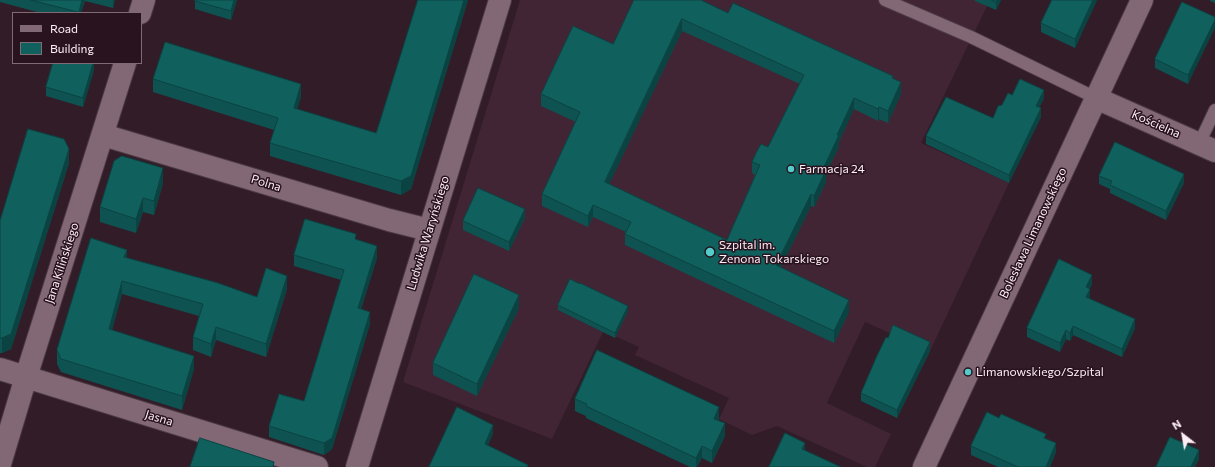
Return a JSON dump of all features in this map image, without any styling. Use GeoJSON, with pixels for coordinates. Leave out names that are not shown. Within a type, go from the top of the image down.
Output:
{"type":"FeatureCollection","features":[{"type":"Feature","properties":{"kind":"street"},"geometry":{"type":"LineString","coordinates":[[140,12],[144,0]]}},
{"type":"Feature","properties":{"kind":"street","name":"Ludwika Waryńskiego"},"geometry":{"type":"LineString","coordinates":[[357,467],[500,0]]}},
{"type":"Feature","properties":{"kind":"street","name":"Bolesława Limanowskiego"},"geometry":{"type":"LineString","coordinates":[[924,467],[1142,0]]}},
{"type":"Feature","properties":{"kind":"street","name":"Jana Kilińskiego"},"geometry":{"type":"LineString","coordinates":[[0,464],[26,377],[104,135],[125,64]]}},
{"type":"Feature","properties":{"kind":"street","name":"Kościelna"},"geometry":{"type":"LineString","coordinates":[[1096,98],[1207,147]]}},
{"type":"Feature","properties":{"kind":"street","name":"Polna"},"geometry":{"type":"LineString","coordinates":[[104,135],[389,220],[429,230]]}},
{"type":"Feature","properties":{"kind":"street","name":"Jasna"},"geometry":{"type":"LineString","coordinates":[[0,369],[317,467]]}},
{"type":"Feature","properties":{"kind":"lane"},"geometry":{"type":"LineString","coordinates":[[885,0],[971,37],[1096,98]]}},
{"type":"Feature","properties":{"kind":"lane"},"geometry":{"type":"LineString","coordinates":[[1207,147],[1215,110]]}},
{"type":"Feature","properties":{"kind":"shaded area","name":"Szpital im. Zenona Tokarskiego"},"geometry":{"type":"Polygon","coordinates":[[[520,0],[990,0],[921,143],[1009,183],[930,351],[865,322],[827,403],[891,434],[875,467],[867,467],[777,426],[752,435],[719,419],[729,398],[635,355],[639,347],[606,332],[603,332],[552,439],[403,382],[520,0]]]}},
{"type":"Feature","properties":{"kind":"building"},"geometry":{"type":"Polygon","coordinates":[[[31,0],[82,0],[79,12],[31,0]]]}},
{"type":"Feature","properties":{"kind":"building"},"geometry":{"type":"Polygon","coordinates":[[[195,0],[234,0],[231,11],[195,0]]]}},
{"type":"Feature","properties":{"kind":"building"},"geometry":{"type":"Polygon","coordinates":[[[418,0],[464,0],[411,176],[401,181],[270,143],[278,118],[153,79],[165,42],[301,84],[294,108],[376,133],[418,0]]]}},
{"type":"Feature","properties":{"kind":"building"},"geometry":{"type":"Polygon","coordinates":[[[634,0],[701,0],[728,13],[733,3],[893,76],[892,78],[901,82],[888,111],[879,107],[878,109],[854,98],[823,169],[826,170],[814,196],[811,194],[776,265],[849,300],[834,331],[625,234],[631,222],[593,205],[588,216],[542,194],[580,112],[541,94],[573,26],[613,44],[634,0]],[[682,19],[605,182],[727,240],[760,165],[752,162],[756,153],[761,144],[768,147],[804,75],[682,19]]]}},
{"type":"Feature","properties":{"kind":"building"},"geometry":{"type":"Polygon","coordinates":[[[1052,0],[1093,0],[1075,39],[1041,23],[1052,0]]]}},
{"type":"Feature","properties":{"kind":"building"},"geometry":{"type":"Polygon","coordinates":[[[1182,2],[1215,17],[1215,20],[1188,75],[1155,59],[1182,2]]]}},
{"type":"Feature","properties":{"kind":"building"},"geometry":{"type":"Polygon","coordinates":[[[53,64],[93,64],[83,98],[46,87],[53,64]]]}},
{"type":"Feature","properties":{"kind":"building"},"geometry":{"type":"Polygon","coordinates":[[[1020,79],[1044,90],[1036,106],[1041,108],[1009,175],[926,136],[946,97],[993,118],[998,106],[1002,105],[1008,93],[1012,95],[1020,79]]]}},
{"type":"Feature","properties":{"kind":"building"},"geometry":{"type":"Polygon","coordinates":[[[28,129],[64,139],[69,149],[11,334],[0,338],[0,221],[28,129]]]}},
{"type":"Feature","properties":{"kind":"building"},"geometry":{"type":"Polygon","coordinates":[[[1115,142],[1184,174],[1166,211],[1110,185],[1112,181],[1099,176],[1115,142]]]}},
{"type":"Feature","properties":{"kind":"building"},"geometry":{"type":"Polygon","coordinates":[[[122,156],[163,168],[154,201],[143,198],[136,219],[100,207],[114,161],[122,156]]]}},
{"type":"Feature","properties":{"kind":"building"},"geometry":{"type":"Polygon","coordinates":[[[478,188],[525,209],[509,242],[463,221],[478,188]]]}},
{"type":"Feature","properties":{"kind":"building"},"geometry":{"type":"Polygon","coordinates":[[[305,219],[356,234],[355,239],[377,246],[358,308],[370,312],[332,438],[324,443],[269,426],[279,394],[304,401],[344,270],[294,255],[305,219]]]}},
{"type":"Feature","properties":{"kind":"building"},"geometry":{"type":"Polygon","coordinates":[[[91,238],[127,250],[124,257],[218,283],[257,297],[266,268],[287,276],[266,344],[216,327],[211,344],[193,337],[203,304],[122,281],[109,329],[194,356],[182,396],[61,359],[57,350],[91,238]]]}},
{"type":"Feature","properties":{"kind":"building"},"geometry":{"type":"Polygon","coordinates":[[[1059,259],[1092,275],[1086,287],[1090,289],[1086,297],[1135,319],[1122,349],[1073,326],[1070,333],[1066,330],[1060,343],[1027,328],[1059,259]]]}},
{"type":"Feature","properties":{"kind":"building"},"geometry":{"type":"Polygon","coordinates":[[[474,274],[519,295],[477,384],[433,363],[474,274]]]}},
{"type":"Feature","properties":{"kind":"building"},"geometry":{"type":"Polygon","coordinates":[[[570,279],[628,306],[615,333],[558,305],[570,279]]]}},
{"type":"Feature","properties":{"kind":"building"},"geometry":{"type":"Polygon","coordinates":[[[893,325],[930,342],[897,410],[861,393],[876,358],[886,337],[888,338],[893,325]]]}},
{"type":"Feature","properties":{"kind":"building"},"geometry":{"type":"Polygon","coordinates":[[[597,350],[719,407],[714,419],[725,423],[712,451],[702,446],[696,458],[586,406],[587,404],[575,399],[597,350]]]}},
{"type":"Feature","properties":{"kind":"building"},"geometry":{"type":"Polygon","coordinates":[[[457,407],[493,425],[485,444],[528,465],[527,467],[429,467],[457,407]]]}},
{"type":"Feature","properties":{"kind":"building"},"geometry":{"type":"Polygon","coordinates":[[[987,412],[999,418],[1001,414],[1046,434],[1044,438],[1056,443],[1046,467],[1018,467],[971,446],[987,412]]]}},
{"type":"Feature","properties":{"kind":"building"},"geometry":{"type":"Polygon","coordinates":[[[785,433],[805,443],[802,449],[841,467],[769,467],[785,433]]]}},
{"type":"Feature","properties":{"kind":"building"},"geometry":{"type":"Polygon","coordinates":[[[1170,437],[1199,450],[1191,467],[1156,467],[1170,437]]]}},
{"type":"Feature","properties":{"kind":"building"},"geometry":{"type":"Polygon","coordinates":[[[200,438],[274,462],[273,467],[190,467],[200,438]]]}},
{"type":"Feature","properties":{"kind":"place","name":"Farmacja 24"},"geometry":{"type":"Point","coordinates":[791,169]}},
{"type":"Feature","properties":{"kind":"place","name":"Szpital im. Zenona Tokarskiego"},"geometry":{"type":"Point","coordinates":[710,252]}},
{"type":"Feature","properties":{"kind":"place","name":"Limanowskiego/Szpital"},"geometry":{"type":"Point","coordinates":[968,372]}}]}
